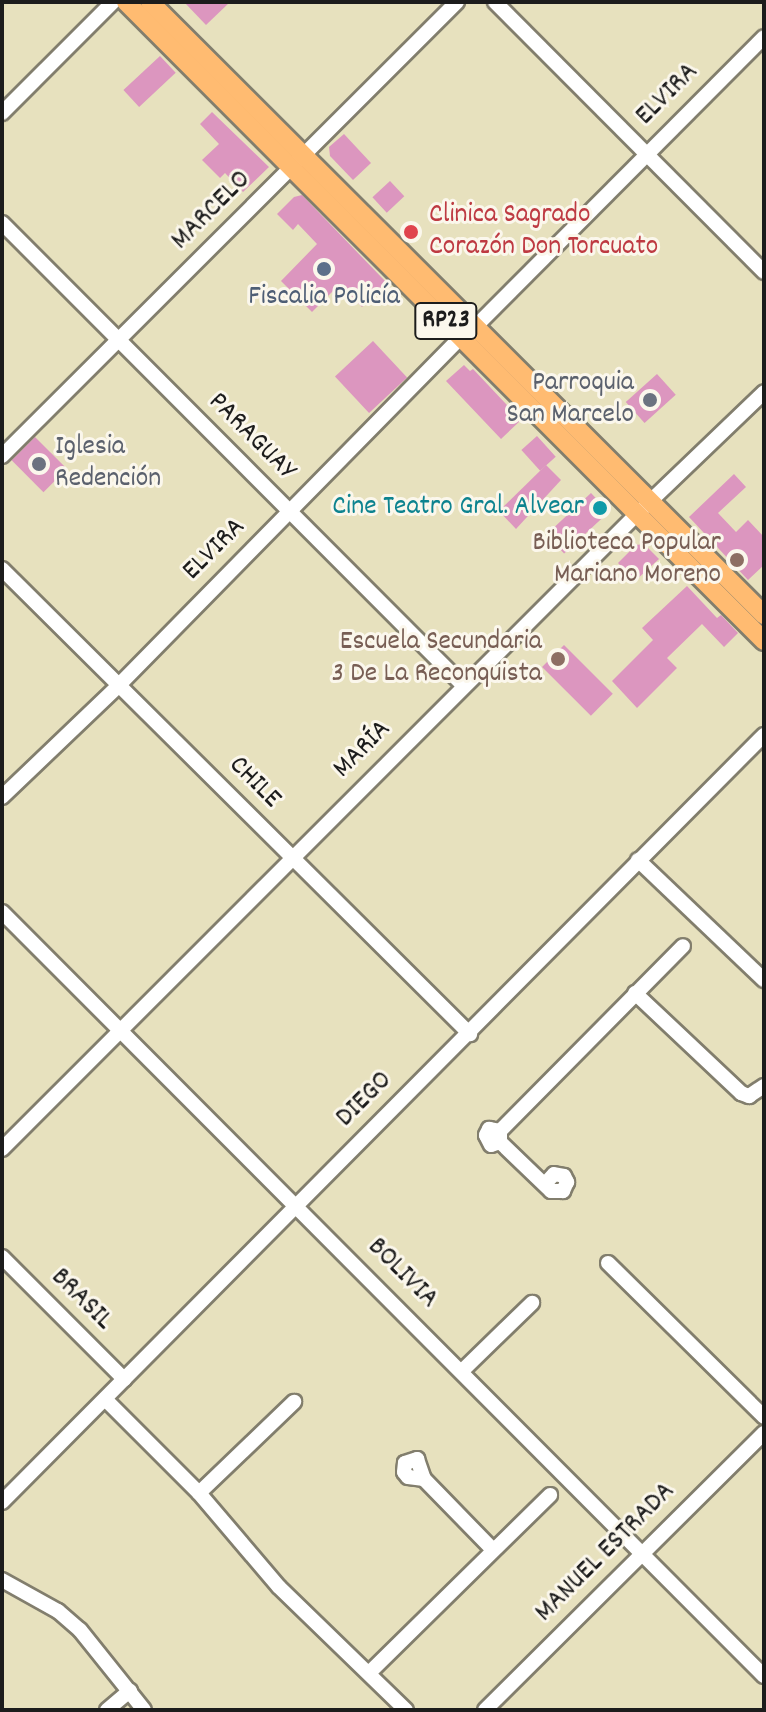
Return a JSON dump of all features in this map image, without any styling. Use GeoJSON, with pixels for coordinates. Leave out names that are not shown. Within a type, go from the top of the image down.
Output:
{"type":"FeatureCollection","features":[{"type":"Feature","properties":{"kind":"main road","name":"RP23"},"geometry":{"type":"LineString","coordinates":[[126,2],[297,163],[468,331],[644,508],[764,641]]}},
{"type":"Feature","properties":{"kind":"main road","name":"RP23"},"geometry":{"type":"LineString","coordinates":[[150,2],[297,163]]}},
{"type":"Feature","properties":{"kind":"main road","name":"RP23"},"geometry":{"type":"LineString","coordinates":[[644,508],[764,615]]}},
{"type":"Feature","properties":{"kind":"street"},"geometry":{"type":"LineString","coordinates":[[2,113],[113,2]]}},
{"type":"Feature","properties":{"kind":"street","name":"MARCELO"},"geometry":{"type":"LineString","coordinates":[[2,456],[457,2]]}},
{"type":"Feature","properties":{"kind":"street"},"geometry":{"type":"LineString","coordinates":[[495,2],[764,272]]}},
{"type":"Feature","properties":{"kind":"street","name":"ELVIRA"},"geometry":{"type":"LineString","coordinates":[[2,797],[119,685],[764,37]]}},
{"type":"Feature","properties":{"kind":"street","name":"PARAGUAY"},"geometry":{"type":"LineString","coordinates":[[2,223],[464,686]]}},
{"type":"Feature","properties":{"kind":"street","name":"MARÍA"},"geometry":{"type":"LineString","coordinates":[[2,1149],[464,686],[764,392]]}},
{"type":"Feature","properties":{"kind":"street","name":"CHILE"},"geometry":{"type":"LineString","coordinates":[[2,569],[470,1034]]}},
{"type":"Feature","properties":{"kind":"street","name":"DIEGO"},"geometry":{"type":"LineString","coordinates":[[2,1502],[764,735]]}},
{"type":"Feature","properties":{"kind":"street"},"geometry":{"type":"LineString","coordinates":[[638,860],[764,980]]}},
{"type":"Feature","properties":{"kind":"street","name":"BOLIVIA"},"geometry":{"type":"LineString","coordinates":[[2,912],[764,1676]]}},
{"type":"Feature","properties":{"kind":"street"},"geometry":{"type":"LineString","coordinates":[[545,1184],[500,1137],[683,946]]}},
{"type":"Feature","properties":{"kind":"street"},"geometry":{"type":"LineString","coordinates":[[635,993],[741,1093],[749,1096],[764,1086]]}},
{"type":"Feature","properties":{"kind":"street","name":"BRASIL"},"geometry":{"type":"LineString","coordinates":[[2,1257],[124,1379]]}},
{"type":"Feature","properties":{"kind":"street"},"geometry":{"type":"LineString","coordinates":[[608,1263],[764,1417]]}},
{"type":"Feature","properties":{"kind":"street"},"geometry":{"type":"LineString","coordinates":[[462,1371],[532,1303]]}},
{"type":"Feature","properties":{"kind":"street"},"geometry":{"type":"LineString","coordinates":[[105,1399],[199,1493],[279,1587],[407,1710]]}},
{"type":"Feature","properties":{"kind":"street"},"geometry":{"type":"LineString","coordinates":[[199,1493],[294,1402]]}},
{"type":"Feature","properties":{"kind":"street","name":"MANUEL ESTRADA"},"geometry":{"type":"LineString","coordinates":[[485,1710],[764,1433]]}},
{"type":"Feature","properties":{"kind":"street"},"geometry":{"type":"LineString","coordinates":[[424,1479],[493,1550]]}},
{"type":"Feature","properties":{"kind":"street"},"geometry":{"type":"LineString","coordinates":[[369,1673],[550,1495]]}},
{"type":"Feature","properties":{"kind":"street"},"geometry":{"type":"LineString","coordinates":[[2,1580],[58,1611],[80,1630],[144,1710]]}},
{"type":"Feature","properties":{"kind":"street"},"geometry":{"type":"LineString","coordinates":[[107,1710],[130,1691]]}},
{"type":"Feature","properties":{"kind":"building"},"geometry":{"type":"Polygon","coordinates":[[[184,2],[230,2],[206,25],[184,2]]]}},
{"type":"Feature","properties":{"kind":"building"},"geometry":{"type":"Polygon","coordinates":[[[160,56],[176,73],[139,107],[123,90],[160,56]]]}},
{"type":"Feature","properties":{"kind":"building"},"geometry":{"type":"Polygon","coordinates":[[[212,112],[269,167],[243,192],[225,173],[220,178],[202,160],[219,144],[200,124],[212,112]]]}},
{"type":"Feature","properties":{"kind":"building"},"geometry":{"type":"Polygon","coordinates":[[[344,134],[371,163],[353,180],[330,156],[329,147],[344,134]]]}},
{"type":"Feature","properties":{"kind":"building"},"geometry":{"type":"Polygon","coordinates":[[[390,181],[404,196],[387,213],[372,197],[390,181]]]}},
{"type":"Feature","properties":{"kind":"building"},"geometry":{"type":"Polygon","coordinates":[[[302,195],[386,282],[362,307],[339,285],[312,312],[281,281],[317,244],[298,224],[293,230],[277,214],[294,197],[302,195]]]}},
{"type":"Feature","properties":{"kind":"building"},"geometry":{"type":"Polygon","coordinates":[[[373,341],[407,378],[369,413],[335,376],[373,341]]]}},
{"type":"Feature","properties":{"kind":"building"},"geometry":{"type":"Polygon","coordinates":[[[464,365],[470,371],[473,369],[521,420],[501,439],[446,381],[464,365]]]}},
{"type":"Feature","properties":{"kind":"building","name":"Parroquia San Marcelo"},"geometry":{"type":"Polygon","coordinates":[[[657,374],[676,395],[645,423],[626,402],[657,374]]]}},
{"type":"Feature","properties":{"kind":"building"},"geometry":{"type":"Polygon","coordinates":[[[537,436],[556,457],[540,471],[521,450],[537,436]]]}},
{"type":"Feature","properties":{"kind":"building","name":"Iglesia Redención"},"geometry":{"type":"Polygon","coordinates":[[[35,437],[67,469],[43,492],[12,460],[35,437]]]}},
{"type":"Feature","properties":{"kind":"building"},"geometry":{"type":"Polygon","coordinates":[[[546,465],[561,480],[516,529],[499,511],[546,465]]]}},
{"type":"Feature","properties":{"kind":"building"},"geometry":{"type":"Polygon","coordinates":[[[734,474],[746,487],[718,513],[736,532],[748,520],[764,537],[764,565],[748,580],[689,517],[734,474]]]}},
{"type":"Feature","properties":{"kind":"building"},"geometry":{"type":"Polygon","coordinates":[[[591,493],[609,512],[564,554],[546,535],[591,493]]]}},
{"type":"Feature","properties":{"kind":"building"},"geometry":{"type":"Polygon","coordinates":[[[644,544],[659,559],[635,581],[618,563],[636,545],[644,544]]]}},
{"type":"Feature","properties":{"kind":"building"},"geometry":{"type":"Polygon","coordinates":[[[687,586],[717,618],[721,615],[738,633],[724,647],[702,624],[667,658],[677,668],[637,708],[612,681],[653,640],[642,628],[687,586]]]}},
{"type":"Feature","properties":{"kind":"building"},"geometry":{"type":"Polygon","coordinates":[[[564,645],[613,694],[591,716],[542,667],[564,645]]]}},
{"type":"Feature","properties":{"kind":"place","name":"Clinica Sagrado Corazón Don Torcuato"},"geometry":{"type":"Point","coordinates":[411,232]}},
{"type":"Feature","properties":{"kind":"place","name":"Fiscalia Policía"},"geometry":{"type":"Point","coordinates":[324,269]}},
{"type":"Feature","properties":{"kind":"place","name":"Parroquia San Marcelo"},"geometry":{"type":"Point","coordinates":[650,400]}},
{"type":"Feature","properties":{"kind":"place","name":"Iglesia Redención"},"geometry":{"type":"Point","coordinates":[39,464]}},
{"type":"Feature","properties":{"kind":"place","name":"Cine Teatro Gral. Alvear"},"geometry":{"type":"Point","coordinates":[600,508]}},
{"type":"Feature","properties":{"kind":"place","name":"Biblioteca Popular Mariano Moreno"},"geometry":{"type":"Point","coordinates":[737,560]}},
{"type":"Feature","properties":{"kind":"place","name":"Escuela Secundaria 3 De La Reconquista"},"geometry":{"type":"Point","coordinates":[558,659]}}]}
